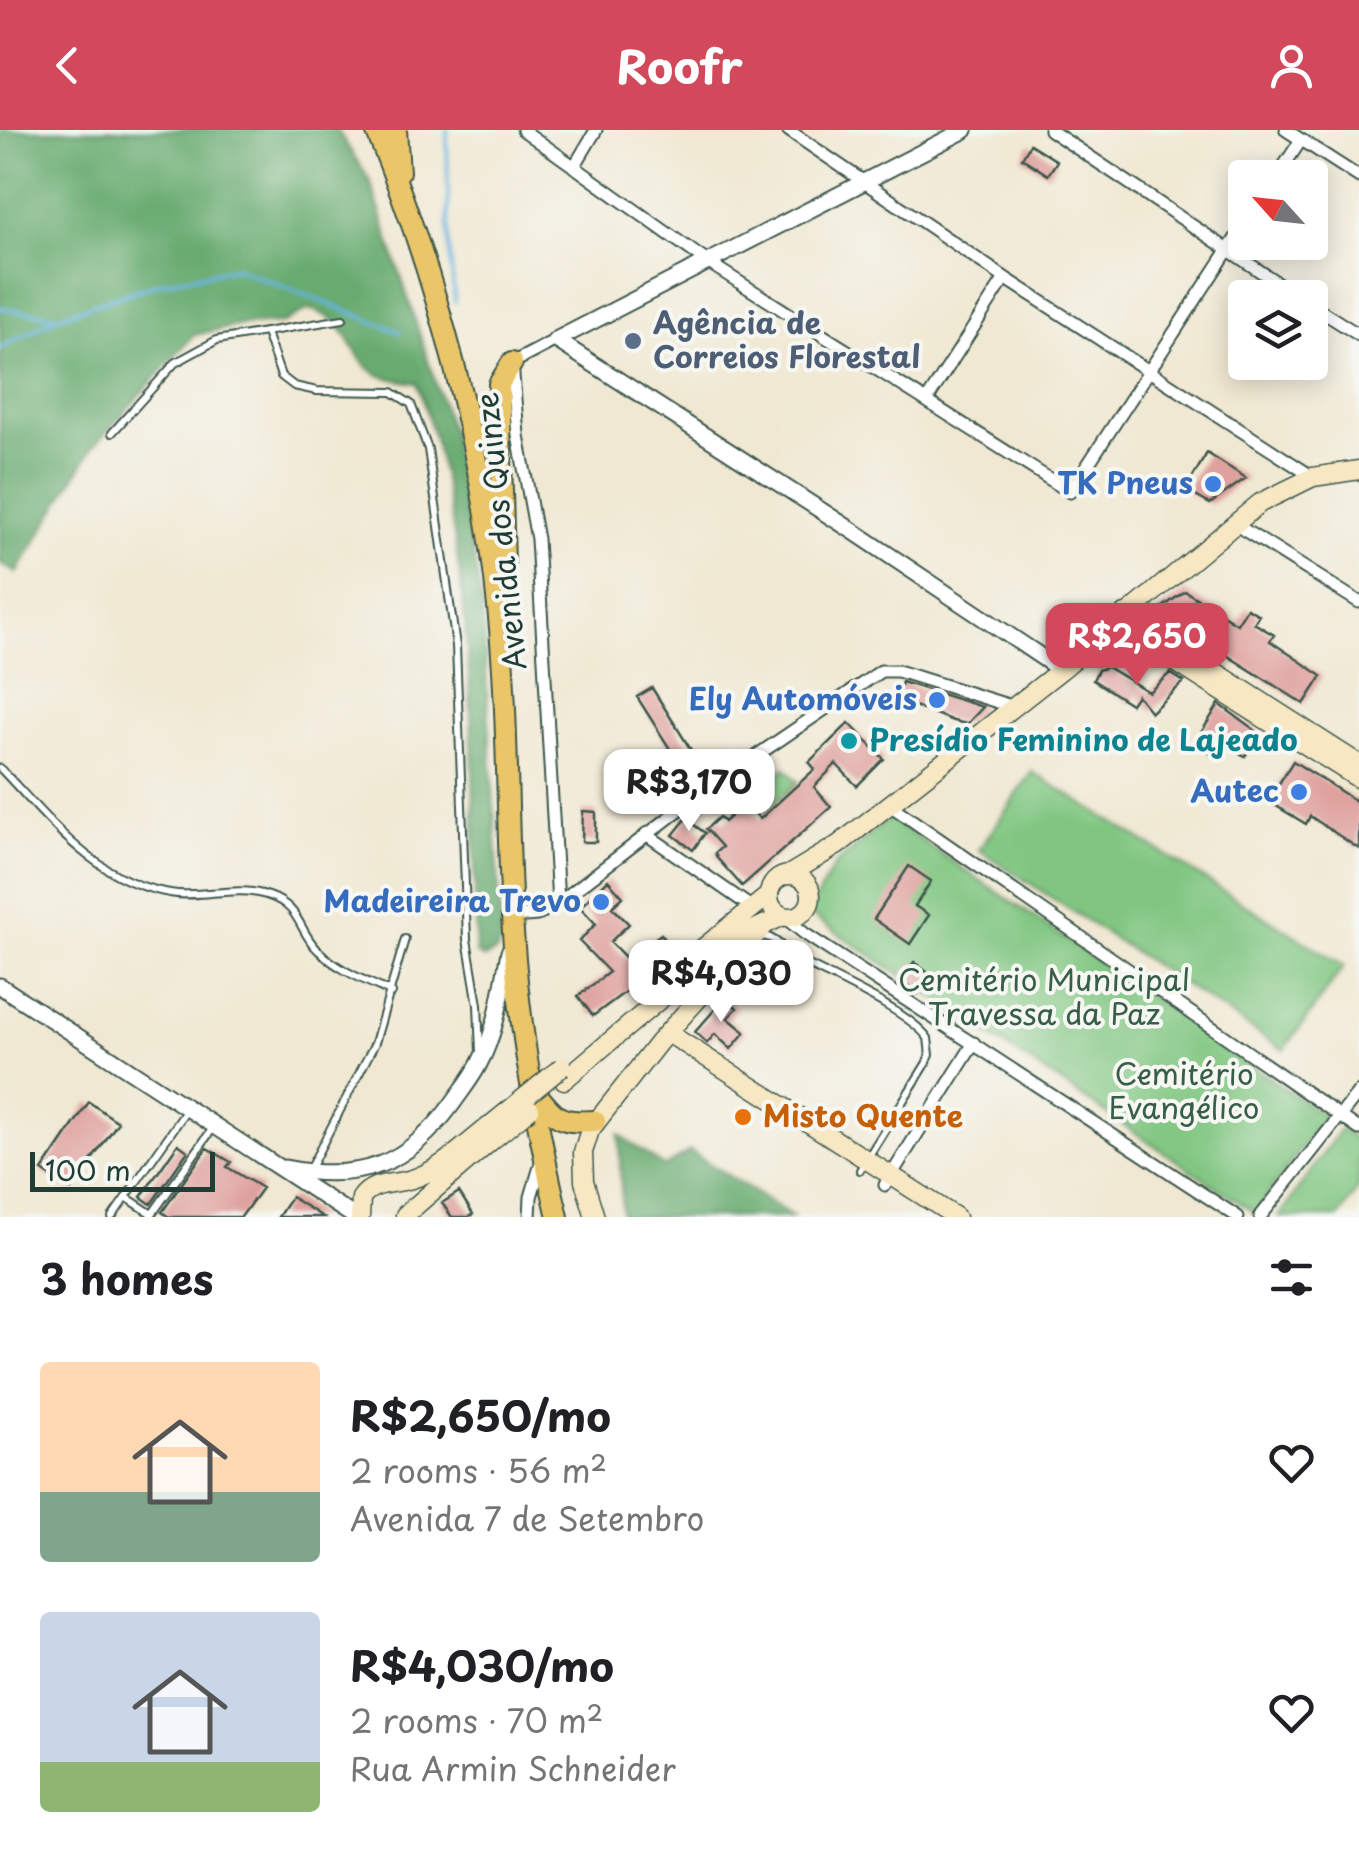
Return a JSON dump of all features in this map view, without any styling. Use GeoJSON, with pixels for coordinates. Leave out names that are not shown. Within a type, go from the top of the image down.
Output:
{"type":"FeatureCollection","features":[{"type":"Feature","properties":{"kind":"highway"},"geometry":{"type":"LineString","coordinates":[[362,130],[384,134],[441,321],[488,535],[498,606],[513,925],[532,1088],[558,1217]]}},
{"type":"Feature","properties":{"kind":"highway"},"geometry":{"type":"LineString","coordinates":[[498,606],[504,568],[499,384],[512,363]]}},
{"type":"Feature","properties":{"kind":"highway"},"geometry":{"type":"LineString","coordinates":[[532,1088],[559,1119],[596,1121]]}},
{"type":"Feature","properties":{"kind":"main road"},"geometry":{"type":"LineString","coordinates":[[563,1074],[769,895],[775,880],[838,844],[1014,707],[1232,523],[1292,485],[1313,477],[1359,470]]}},
{"type":"Feature","properties":{"kind":"main road"},"geometry":{"type":"LineString","coordinates":[[1120,618],[1325,750],[1359,780]]}},
{"type":"Feature","properties":{"kind":"main road"},"geometry":{"type":"LineString","coordinates":[[1325,750],[1359,764]]}},
{"type":"Feature","properties":{"kind":"main road"},"geometry":{"type":"LineString","coordinates":[[595,1217],[584,1182],[583,1152],[596,1121],[663,1038],[764,935],[783,916],[800,914],[807,908],[810,891],[838,844]]}},
{"type":"Feature","properties":{"kind":"main road"},"geometry":{"type":"LineString","coordinates":[[790,874],[801,877],[810,891]]}},
{"type":"Feature","properties":{"kind":"main road"},"geometry":{"type":"LineString","coordinates":[[769,895],[774,910],[783,916]]}},
{"type":"Feature","properties":{"kind":"main road"},"geometry":{"type":"LineString","coordinates":[[405,1216],[489,1134],[728,942],[744,932],[764,935]]}},
{"type":"Feature","properties":{"kind":"main road"},"geometry":{"type":"LineString","coordinates":[[663,1038],[888,1180],[956,1217]]}},
{"type":"Feature","properties":{"kind":"main road"},"geometry":{"type":"LineString","coordinates":[[358,1217],[360,1198],[379,1186],[432,1171],[489,1134]]}},
{"type":"Feature","properties":{"kind":"main road"},"geometry":{"type":"LineString","coordinates":[[888,1180],[934,1217]]}},
{"type":"Feature","properties":{"kind":"main road"},"geometry":{"type":"LineString","coordinates":[[379,1186],[394,1188],[404,1199],[405,1216]]}},
{"type":"Feature","properties":{"kind":"street"},"geometry":{"type":"LineString","coordinates":[[523,130],[709,263],[1070,492],[1227,250]]}},
{"type":"Feature","properties":{"kind":"street"},"geometry":{"type":"LineString","coordinates":[[574,167],[596,130]]}},
{"type":"Feature","properties":{"kind":"street"},"geometry":{"type":"LineString","coordinates":[[788,130],[1004,278],[1313,477]]}},
{"type":"Feature","properties":{"kind":"street","name":"Avenida dos Quinze"},"geometry":{"type":"LineString","coordinates":[[558,903],[538,558],[518,435],[512,363],[965,130]]}},
{"type":"Feature","properties":{"kind":"street"},"geometry":{"type":"LineString","coordinates":[[1050,130],[1273,280]]}},
{"type":"Feature","properties":{"kind":"street"},"geometry":{"type":"LineString","coordinates":[[1286,130],[1359,177]]}},
{"type":"Feature","properties":{"kind":"street"},"geometry":{"type":"LineString","coordinates":[[1288,160],[1301,140]]}},
{"type":"Feature","properties":{"kind":"street"},"geometry":{"type":"LineString","coordinates":[[927,400],[1004,278]]}},
{"type":"Feature","properties":{"kind":"street"},"geometry":{"type":"LineString","coordinates":[[1328,316],[1359,336]]}},
{"type":"Feature","properties":{"kind":"street"},"geometry":{"type":"LineString","coordinates":[[556,340],[1061,670]]}},
{"type":"Feature","properties":{"kind":"street"},"geometry":{"type":"LineString","coordinates":[[1232,523],[1359,602]]}},
{"type":"Feature","properties":{"kind":"street"},"geometry":{"type":"LineString","coordinates":[[313,1179],[374,1168],[413,1147],[442,1117],[480,1063],[498,1008],[513,925],[558,903],[646,834],[881,671],[898,671],[1014,707]]}},
{"type":"Feature","properties":{"kind":"street"},"geometry":{"type":"LineString","coordinates":[[887,803],[1359,1129]]}},
{"type":"Feature","properties":{"kind":"street"},"geometry":{"type":"LineString","coordinates":[[646,834],[751,908]]}},
{"type":"Feature","properties":{"kind":"street"},"geometry":{"type":"LineString","coordinates":[[783,916],[1238,1217]]}},
{"type":"Feature","properties":{"kind":"street"},"geometry":{"type":"LineString","coordinates":[[0,986],[275,1166],[313,1179],[379,1186],[398,1156]]}},
{"type":"Feature","properties":{"kind":"street"},"geometry":{"type":"LineString","coordinates":[[888,1180],[974,1043]]}},
{"type":"Feature","properties":{"kind":"street"},"geometry":{"type":"LineString","coordinates":[[1260,1217],[1359,1092]]}},
{"type":"Feature","properties":{"kind":"street"},"geometry":{"type":"LineString","coordinates":[[530,1217],[531,1197],[544,1154]]}},
{"type":"Feature","properties":{"kind":"street"},"geometry":{"type":"LineString","coordinates":[[313,1179],[358,1217]]}},
{"type":"Feature","properties":{"kind":"lane"},"geometry":{"type":"LineString","coordinates":[[112,434],[175,363],[217,340],[343,318]]}},
{"type":"Feature","properties":{"kind":"lane"},"geometry":{"type":"LineString","coordinates":[[266,332],[281,376],[294,386],[317,391],[392,392],[411,404],[428,449],[456,646],[467,939],[478,1005],[480,1063]]}},
{"type":"Feature","properties":{"kind":"lane"},"geometry":{"type":"LineString","coordinates":[[0,768],[77,848],[114,876],[172,894],[236,889],[272,896],[297,914],[316,949],[342,970],[392,994]]}},
{"type":"Feature","properties":{"kind":"lane"},"geometry":{"type":"LineString","coordinates":[[764,935],[790,956],[876,1001],[928,1038],[930,1055],[926,1064],[864,1165]]}},
{"type":"Feature","properties":{"kind":"lane"},"geometry":{"type":"LineString","coordinates":[[313,1179],[375,1043],[405,939]]}},
{"type":"Feature","properties":{"kind":"lane"},"geometry":{"type":"LineString","coordinates":[[112,1217],[187,1110]]}},
{"type":"Feature","properties":{"kind":"lane"},"geometry":{"type":"LineString","coordinates":[[126,1197],[151,1216],[214,1127]]}},
{"type":"Feature","properties":{"kind":"green space"},"geometry":{"type":"Polygon","coordinates":[[[0,130],[337,130],[370,181],[451,431],[482,604],[502,939],[496,952],[483,958],[476,953],[472,738],[462,592],[437,450],[417,383],[377,374],[367,367],[335,322],[309,309],[283,323],[241,325],[194,335],[93,447],[17,573],[0,563],[0,130]]]}},
{"type":"Feature","properties":{"kind":"green space"},"geometry":{"type":"Polygon","coordinates":[[[785,768],[798,782],[767,810],[754,795],[785,768]]]}},
{"type":"Feature","properties":{"kind":"green space"},"geometry":{"type":"Polygon","coordinates":[[[1032,772],[1344,966],[1284,1050],[979,850],[1032,772]]]}},
{"type":"Feature","properties":{"kind":"green space","name":"Cemitério Municipal Travessa da Paz"},"geometry":{"type":"Polygon","coordinates":[[[889,818],[1325,1116],[1255,1213],[808,913],[834,866],[889,818]]]}},
{"type":"Feature","properties":{"kind":"green space"},"geometry":{"type":"Polygon","coordinates":[[[1341,1128],[1359,1142],[1359,1187],[1339,1217],[1279,1217],[1341,1128]]]}},
{"type":"Feature","properties":{"kind":"green space"},"geometry":{"type":"Polygon","coordinates":[[[619,1134],[664,1167],[690,1151],[793,1217],[622,1217],[619,1134]]]}},
{"type":"Feature","properties":{"kind":"building"},"geometry":{"type":"Polygon","coordinates":[[[1030,144],[1057,161],[1048,175],[1022,158],[1030,144]]]}},
{"type":"Feature","properties":{"kind":"building","name":"TK Pneus"},"geometry":{"type":"Polygon","coordinates":[[[1207,453],[1246,478],[1210,504],[1185,490],[1207,453]]]}},
{"type":"Feature","properties":{"kind":"building"},"geometry":{"type":"Polygon","coordinates":[[[1185,591],[1237,624],[1247,608],[1259,615],[1254,623],[1274,635],[1270,641],[1322,676],[1304,704],[1220,651],[1216,658],[1158,620],[1159,610],[1185,591]]]}},
{"type":"Feature","properties":{"kind":"building"},"geometry":{"type":"Polygon","coordinates":[[[1107,667],[1149,692],[1170,673],[1184,682],[1151,712],[1137,695],[1131,704],[1093,680],[1098,670],[1107,667]]]}},
{"type":"Feature","properties":{"kind":"building","name":"Ely Automóveis"},"geometry":{"type":"Polygon","coordinates":[[[902,682],[983,707],[967,724],[953,721],[897,699],[902,682]]]}},
{"type":"Feature","properties":{"kind":"building"},"geometry":{"type":"Polygon","coordinates":[[[652,688],[691,750],[677,760],[637,697],[652,688]]]}},
{"type":"Feature","properties":{"kind":"building"},"geometry":{"type":"Polygon","coordinates":[[[1219,704],[1259,733],[1245,756],[1221,743],[1213,755],[1194,744],[1219,704]]]}},
{"type":"Feature","properties":{"kind":"building"},"geometry":{"type":"Polygon","coordinates":[[[849,723],[884,759],[857,786],[836,764],[814,787],[831,807],[742,886],[717,858],[715,853],[722,847],[706,829],[719,817],[724,822],[745,803],[760,819],[815,769],[809,762],[849,723]]]}},
{"type":"Feature","properties":{"kind":"building"},"geometry":{"type":"Polygon","coordinates":[[[1293,761],[1359,803],[1359,849],[1310,816],[1306,824],[1268,801],[1293,761]]]}},
{"type":"Feature","properties":{"kind":"building"},"geometry":{"type":"Polygon","coordinates":[[[583,811],[596,812],[596,842],[582,842],[583,811]]]}},
{"type":"Feature","properties":{"kind":"building"},"geometry":{"type":"Polygon","coordinates":[[[686,819],[705,833],[693,850],[673,835],[686,819]]]}},
{"type":"Feature","properties":{"kind":"building"},"geometry":{"type":"Polygon","coordinates":[[[909,866],[931,881],[915,906],[929,915],[910,944],[874,919],[909,866]]]}},
{"type":"Feature","properties":{"kind":"building"},"geometry":{"type":"Polygon","coordinates":[[[608,880],[623,897],[612,907],[629,924],[610,942],[627,959],[661,934],[676,954],[593,1016],[578,996],[609,972],[579,941],[596,924],[580,907],[608,880]]]}},
{"type":"Feature","properties":{"kind":"building"},"geometry":{"type":"Polygon","coordinates":[[[914,962],[932,976],[918,994],[900,980],[914,962]]]}},
{"type":"Feature","properties":{"kind":"building"},"geometry":{"type":"Polygon","coordinates":[[[725,998],[737,1008],[728,1018],[745,1032],[731,1049],[715,1034],[707,1043],[695,1032],[725,998]]]}},
{"type":"Feature","properties":{"kind":"building"},"geometry":{"type":"Polygon","coordinates":[[[89,1102],[118,1122],[71,1190],[42,1171],[89,1102]]]}},
{"type":"Feature","properties":{"kind":"building"},"geometry":{"type":"Polygon","coordinates":[[[178,1144],[188,1151],[151,1204],[141,1197],[178,1144]]]}},
{"type":"Feature","properties":{"kind":"building"},"geometry":{"type":"Polygon","coordinates":[[[207,1148],[231,1162],[227,1167],[262,1188],[241,1217],[169,1217],[162,1212],[207,1148]]]}},
{"type":"Feature","properties":{"kind":"building"},"geometry":{"type":"Polygon","coordinates":[[[459,1192],[473,1214],[468,1217],[452,1217],[442,1203],[459,1192]]]}},
{"type":"Feature","properties":{"kind":"building"},"geometry":{"type":"Polygon","coordinates":[[[291,1197],[323,1217],[278,1217],[291,1197]]]}},
{"type":"Feature","properties":{"kind":"waterway"},"geometry":{"type":"LineString","coordinates":[[447,130],[449,246],[455,302]]}},
{"type":"Feature","properties":{"kind":"waterway"},"geometry":{"type":"LineString","coordinates":[[0,348],[59,316],[158,283],[236,268],[400,332]]}},
{"type":"Feature","properties":{"kind":"waterway"},"geometry":{"type":"LineString","coordinates":[[0,308],[59,316]]}},
{"type":"Feature","properties":{"kind":"place","name":"Agência de Correios Florestal"},"geometry":{"type":"Point","coordinates":[633,341]}},
{"type":"Feature","properties":{"kind":"place","name":"TK Pneus"},"geometry":{"type":"Point","coordinates":[1213,484]}},
{"type":"Feature","properties":{"kind":"place","name":"Ely Automóveis"},"geometry":{"type":"Point","coordinates":[937,700]}},
{"type":"Feature","properties":{"kind":"place","name":"Presídio Feminino de Lajeado"},"geometry":{"type":"Point","coordinates":[849,741]}},
{"type":"Feature","properties":{"kind":"place","name":"Autec"},"geometry":{"type":"Point","coordinates":[1299,792]}},
{"type":"Feature","properties":{"kind":"place","name":"Madeireira Trevo"},"geometry":{"type":"Point","coordinates":[601,902]}},
{"type":"Feature","properties":{"kind":"place","name":"Misto Quente"},"geometry":{"type":"Point","coordinates":[743,1117]}},
{"type":"Feature","properties":{"kind":"park label","name":"Cemitério Evangélico"},"geometry":{"type":"Point","coordinates":[1184,1092]}}]}
